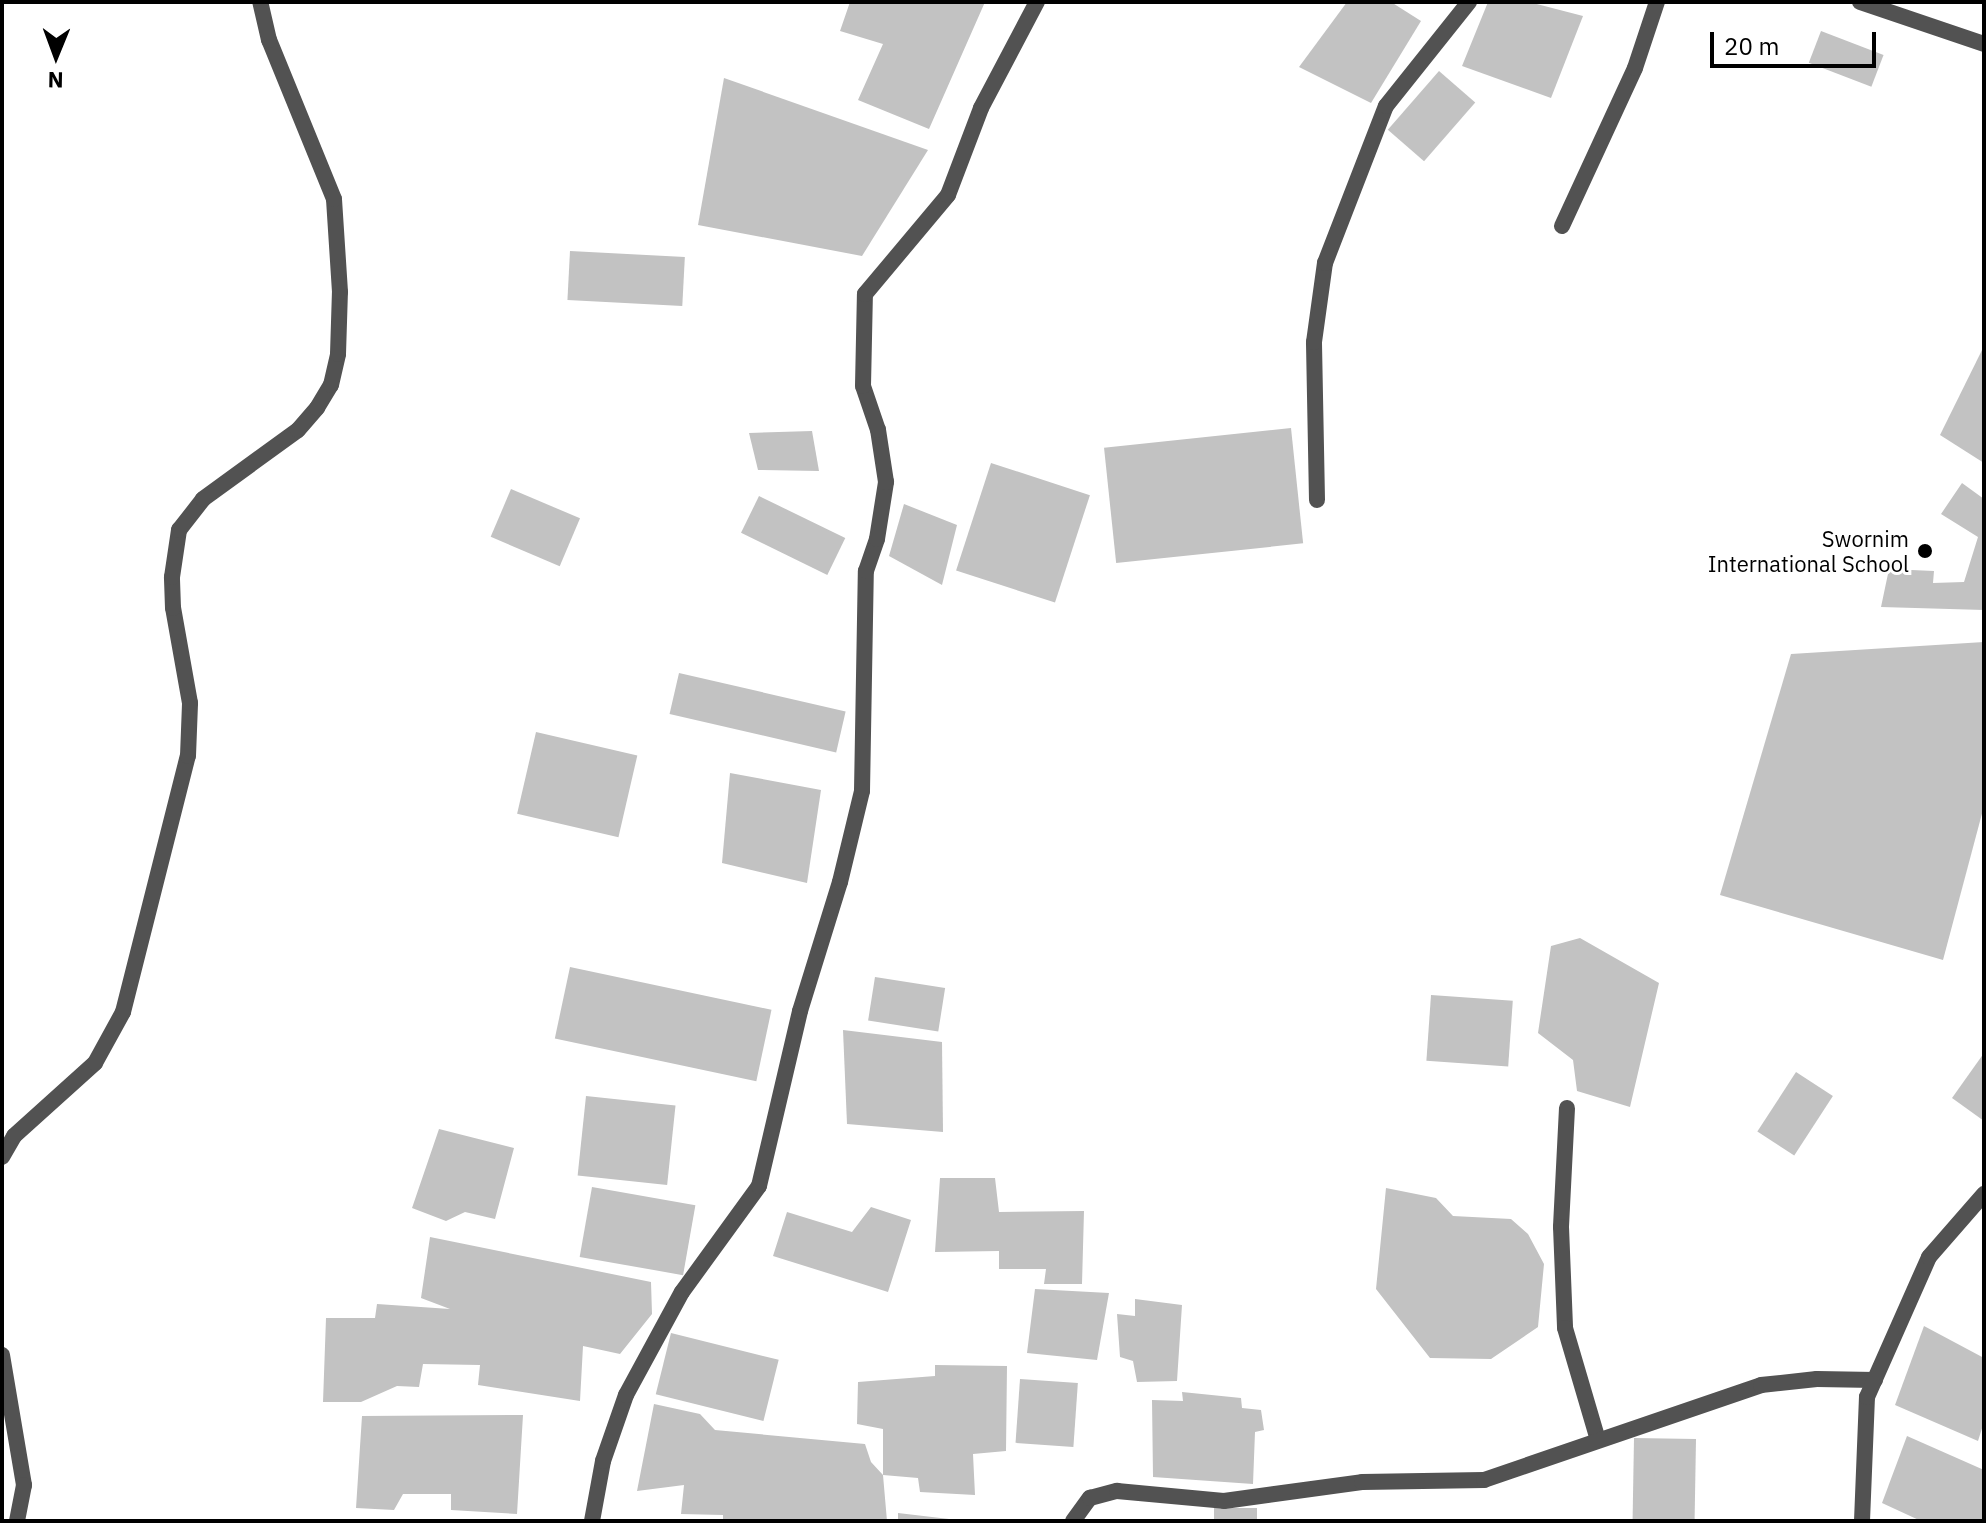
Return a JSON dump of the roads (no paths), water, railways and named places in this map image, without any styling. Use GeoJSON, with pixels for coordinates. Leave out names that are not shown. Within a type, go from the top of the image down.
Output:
{"type":"FeatureCollection","features":[{"type":"Feature","properties":{"kind":"street"},"geometry":{"type":"LineString","coordinates":[[2,1157],[14,1136],[95,1063],[123,1012],[188,756],[190,703],[173,608],[172,577],[179,530],[203,499],[298,430],[331,385],[338,354],[340,292],[334,199],[269,40],[260,2]]}},
{"type":"Feature","properties":{"kind":"street"},"geometry":{"type":"LineString","coordinates":[[592,1521],[603,1461],[626,1395],[682,1292],[759,1186],[800,1011],[840,882],[862,791],[866,571],[877,539],[886,482],[878,430],[863,386],[865,294],[948,195],[981,108],[1037,2]]}},
{"type":"Feature","properties":{"kind":"street"},"geometry":{"type":"LineString","coordinates":[[1317,500],[1314,342],[1325,263],[1386,106],[1469,2]]}},
{"type":"Feature","properties":{"kind":"street"},"geometry":{"type":"LineString","coordinates":[[1562,226],[1635,68],[1657,2]]}},
{"type":"Feature","properties":{"kind":"street"},"geometry":{"type":"LineString","coordinates":[[1860,2],[1984,44]]}},
{"type":"Feature","properties":{"kind":"street"},"geometry":{"type":"LineString","coordinates":[[1567,1108],[1561,1227],[1565,1328],[1598,1440]]}},
{"type":"Feature","properties":{"kind":"street"},"geometry":{"type":"LineString","coordinates":[[1862,1521],[1867,1397],[1929,1257],[1984,1194]]}},
{"type":"Feature","properties":{"kind":"street"},"geometry":{"type":"LineString","coordinates":[[2,1355],[24,1485],[17,1521]]}},
{"type":"Feature","properties":{"kind":"street"},"geometry":{"type":"LineString","coordinates":[[1073,1521],[1090,1498],[1117,1491],[1224,1501],[1362,1482],[1484,1480],[1761,1385],[1817,1379],[1875,1380]]}},
{"type":"Feature","properties":{"kind":"place","name":"Swornim International School"},"geometry":{"type":"Point","coordinates":[1925,551]}}]}
